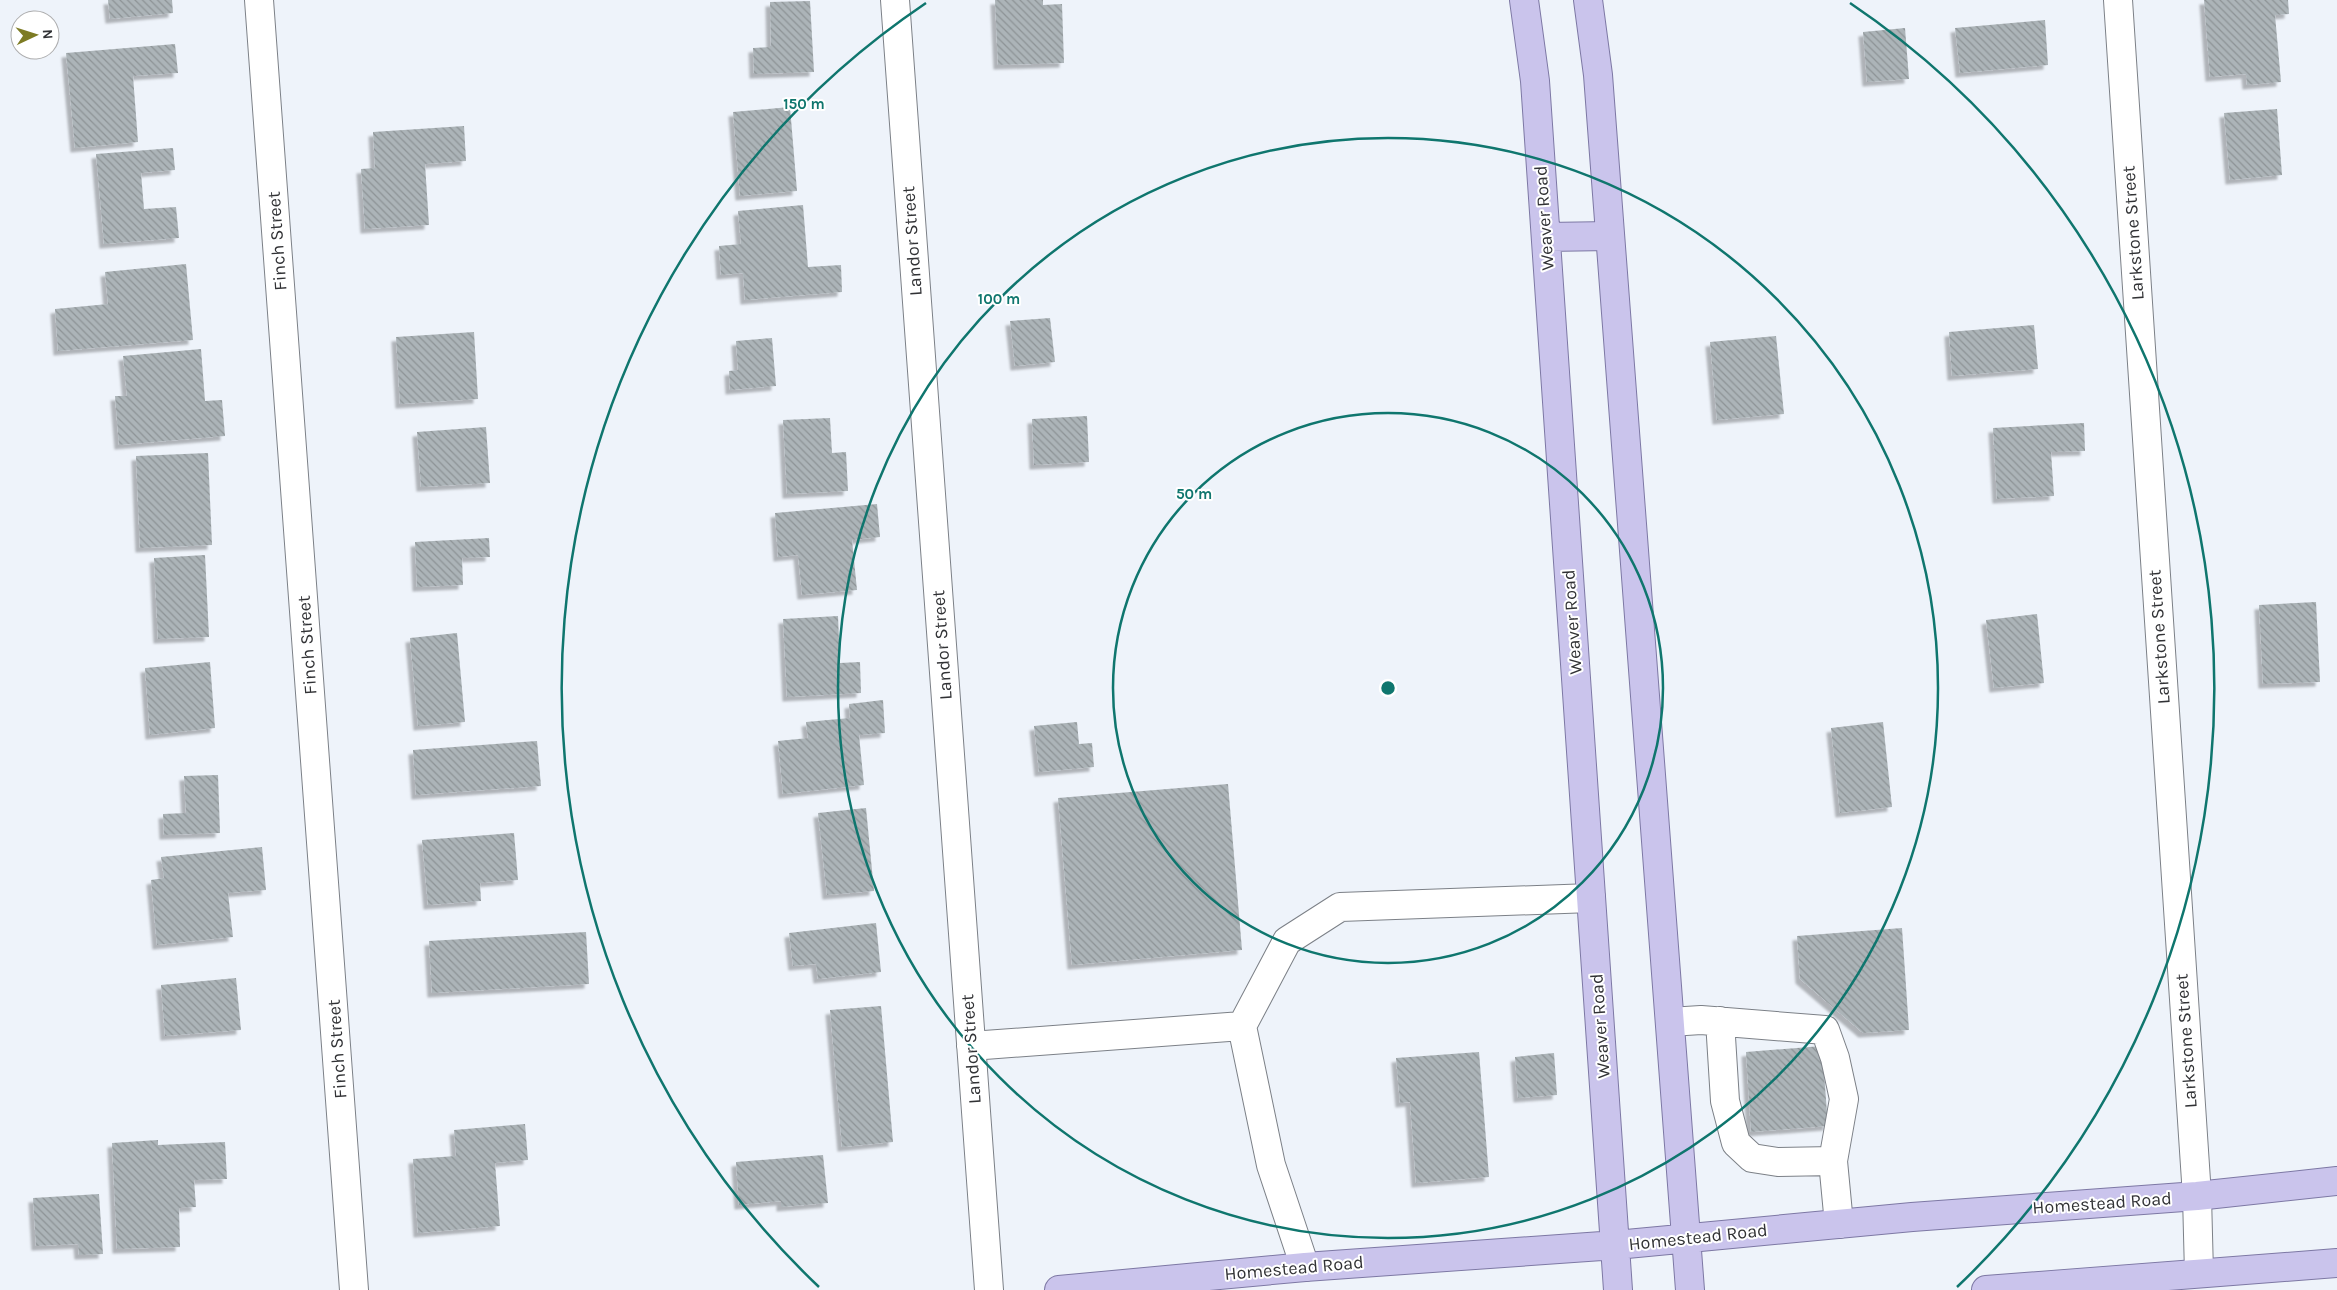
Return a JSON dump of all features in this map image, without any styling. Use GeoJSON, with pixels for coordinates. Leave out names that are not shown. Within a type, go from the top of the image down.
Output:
{"type":"FeatureCollection","features":[{"type":"Feature","properties":{"kind":"main road","name":"Weaver Road"},"geometry":{"type":"LineString","coordinates":[[1524,0],[1535,81],[1618,1290]]}},
{"type":"Feature","properties":{"kind":"main road"},"geometry":{"type":"LineString","coordinates":[[1588,0],[1598,74],[1690,1290]]}},
{"type":"Feature","properties":{"kind":"main road"},"geometry":{"type":"LineString","coordinates":[[1546,237],[1610,236]]}},
{"type":"Feature","properties":{"kind":"main road","name":"Homestead Road"},"geometry":{"type":"LineString","coordinates":[[1059,1290],[1305,1266],[1616,1245],[1839,1224],[2197,1196],[2337,1181]]}},
{"type":"Feature","properties":{"kind":"main road"},"geometry":{"type":"LineString","coordinates":[[1986,1290],[2337,1262]]}},
{"type":"Feature","properties":{"kind":"street","name":"Finch Street"},"geometry":{"type":"LineString","coordinates":[[259,0],[354,1290]]}},
{"type":"Feature","properties":{"kind":"street","name":"Landor Street"},"geometry":{"type":"LineString","coordinates":[[895,0],[989,1290]]}},
{"type":"Feature","properties":{"kind":"street","name":"Larkstone Street"},"geometry":{"type":"LineString","coordinates":[[2118,0],[2197,1196],[2199,1273]]}},
{"type":"Feature","properties":{"kind":"street"},"geometry":{"type":"LineString","coordinates":[[1305,1266],[1271,1165],[1242,1026],[1287,942],[1340,907],[1591,898]]}},
{"type":"Feature","properties":{"kind":"street"},"geometry":{"type":"LineString","coordinates":[[1670,1022],[1701,1020],[1826,1030],[1835,1058],[1844,1099],[1833,1161],[1839,1224]]}},
{"type":"Feature","properties":{"kind":"street"},"geometry":{"type":"LineString","coordinates":[[1720,1021],[1725,1101],[1736,1143],[1752,1158],[1778,1162],[1833,1161]]}},
{"type":"Feature","properties":{"kind":"street"},"geometry":{"type":"LineString","coordinates":[[971,1046],[1242,1026]]}},
{"type":"Feature","properties":{"kind":"building"},"geometry":{"type":"Polygon","coordinates":[[[108,0],[172,0],[173,13],[110,19],[108,0]]]}},
{"type":"Feature","properties":{"kind":"building"},"geometry":{"type":"Polygon","coordinates":[[[995,0],[1043,0],[1043,5],[1062,4],[1064,63],[998,65],[995,0]]]}},
{"type":"Feature","properties":{"kind":"building"},"geometry":{"type":"Polygon","coordinates":[[[2204,0],[2288,0],[2289,14],[2275,15],[2281,82],[2247,85],[2246,74],[2210,77],[2204,0]]]}},
{"type":"Feature","properties":{"kind":"building"},"geometry":{"type":"Polygon","coordinates":[[[810,1],[814,72],[754,74],[753,48],[771,47],[770,2],[810,1]]]}},
{"type":"Feature","properties":{"kind":"building"},"geometry":{"type":"Polygon","coordinates":[[[2045,20],[2048,65],[1960,73],[1955,28],[2045,20]]]}},
{"type":"Feature","properties":{"kind":"building"},"geometry":{"type":"Polygon","coordinates":[[[1905,28],[1909,79],[1867,82],[1863,32],[1905,28]]]}},
{"type":"Feature","properties":{"kind":"building"},"geometry":{"type":"Polygon","coordinates":[[[175,44],[178,73],[133,76],[138,142],[75,148],[66,53],[175,44]]]}},
{"type":"Feature","properties":{"kind":"building"},"geometry":{"type":"Polygon","coordinates":[[[790,107],[797,191],[740,196],[733,112],[790,107]]]}},
{"type":"Feature","properties":{"kind":"building"},"geometry":{"type":"Polygon","coordinates":[[[2277,109],[2282,175],[2230,180],[2224,113],[2277,109]]]}},
{"type":"Feature","properties":{"kind":"building"},"geometry":{"type":"Polygon","coordinates":[[[464,126],[466,161],[425,164],[429,225],[365,229],[361,169],[375,168],[373,132],[464,126]]]}},
{"type":"Feature","properties":{"kind":"building"},"geometry":{"type":"Polygon","coordinates":[[[173,148],[175,170],[141,173],[144,209],[176,207],[179,238],[104,244],[96,154],[173,148]]]}},
{"type":"Feature","properties":{"kind":"building"},"geometry":{"type":"Polygon","coordinates":[[[803,205],[808,267],[841,265],[842,292],[745,300],[743,273],[721,275],[719,246],[741,244],[738,211],[803,205]]]}},
{"type":"Feature","properties":{"kind":"building"},"geometry":{"type":"Polygon","coordinates":[[[186,264],[193,340],[58,351],[55,309],[108,304],[105,272],[186,264]]]}},
{"type":"Feature","properties":{"kind":"building"},"geometry":{"type":"Polygon","coordinates":[[[1050,318],[1055,362],[1015,366],[1010,321],[1050,318]]]}},
{"type":"Feature","properties":{"kind":"building"},"geometry":{"type":"Polygon","coordinates":[[[2034,325],[2038,369],[1952,376],[1949,332],[2034,325]]]}},
{"type":"Feature","properties":{"kind":"building"},"geometry":{"type":"Polygon","coordinates":[[[474,332],[478,399],[400,404],[396,337],[474,332]]]}},
{"type":"Feature","properties":{"kind":"building"},"geometry":{"type":"Polygon","coordinates":[[[1776,336],[1784,414],[1717,420],[1710,342],[1776,336]]]}},
{"type":"Feature","properties":{"kind":"building"},"geometry":{"type":"Polygon","coordinates":[[[772,338],[776,386],[730,390],[729,371],[738,370],[736,341],[772,338]]]}},
{"type":"Feature","properties":{"kind":"building"},"geometry":{"type":"Polygon","coordinates":[[[201,349],[205,401],[222,400],[225,436],[119,445],[115,396],[127,396],[123,356],[201,349]]]}},
{"type":"Feature","properties":{"kind":"building"},"geometry":{"type":"Polygon","coordinates":[[[1087,416],[1089,462],[1034,465],[1032,419],[1087,416]]]}},
{"type":"Feature","properties":{"kind":"building"},"geometry":{"type":"Polygon","coordinates":[[[830,418],[832,453],[846,452],[848,491],[787,494],[783,420],[830,418]]]}},
{"type":"Feature","properties":{"kind":"building"},"geometry":{"type":"Polygon","coordinates":[[[2084,423],[2085,451],[2051,452],[2054,496],[1997,499],[1993,428],[2084,423]]]}},
{"type":"Feature","properties":{"kind":"building"},"geometry":{"type":"Polygon","coordinates":[[[486,427],[490,483],[421,487],[417,432],[486,427]]]}},
{"type":"Feature","properties":{"kind":"building"},"geometry":{"type":"Polygon","coordinates":[[[208,453],[212,545],[140,548],[136,456],[208,453]]]}},
{"type":"Feature","properties":{"kind":"building"},"geometry":{"type":"Polygon","coordinates":[[[877,504],[880,537],[852,540],[857,590],[802,595],[798,555],[778,557],[775,513],[877,504]]]}},
{"type":"Feature","properties":{"kind":"building"},"geometry":{"type":"Polygon","coordinates":[[[489,538],[490,557],[462,558],[463,585],[417,587],[415,542],[489,538]]]}},
{"type":"Feature","properties":{"kind":"building"},"geometry":{"type":"Polygon","coordinates":[[[205,555],[209,637],[158,639],[154,558],[205,555]]]}},
{"type":"Feature","properties":{"kind":"building"},"geometry":{"type":"Polygon","coordinates":[[[2316,602],[2320,682],[2263,684],[2259,605],[2316,602]]]}},
{"type":"Feature","properties":{"kind":"building"},"geometry":{"type":"Polygon","coordinates":[[[2037,614],[2044,683],[1994,688],[1986,620],[2037,614]]]}},
{"type":"Feature","properties":{"kind":"building"},"geometry":{"type":"Polygon","coordinates":[[[838,616],[840,663],[860,662],[861,693],[787,697],[783,619],[838,616]]]}},
{"type":"Feature","properties":{"kind":"building"},"geometry":{"type":"Polygon","coordinates":[[[457,633],[465,722],[418,726],[410,638],[457,633]]]}},
{"type":"Feature","properties":{"kind":"building"},"geometry":{"type":"Polygon","coordinates":[[[210,662],[215,728],[150,735],[145,668],[210,662]]]}},
{"type":"Feature","properties":{"kind":"building"},"geometry":{"type":"Polygon","coordinates":[[[883,700],[885,733],[859,735],[864,785],[783,794],[778,741],[808,738],[806,722],[850,718],[849,704],[883,700]]]}},
{"type":"Feature","properties":{"kind":"building"},"geometry":{"type":"Polygon","coordinates":[[[1077,722],[1079,744],[1092,743],[1094,767],[1039,772],[1034,726],[1077,722]]]}},
{"type":"Feature","properties":{"kind":"building"},"geometry":{"type":"Polygon","coordinates":[[[1883,722],[1892,807],[1840,813],[1831,728],[1883,722]]]}},
{"type":"Feature","properties":{"kind":"building"},"geometry":{"type":"Polygon","coordinates":[[[537,741],[541,786],[416,795],[413,750],[537,741]]]}},
{"type":"Feature","properties":{"kind":"building"},"geometry":{"type":"Polygon","coordinates":[[[218,775],[220,833],[164,835],[163,814],[186,813],[184,776],[218,775]]]}},
{"type":"Feature","properties":{"kind":"building"},"geometry":{"type":"Polygon","coordinates":[[[1228,784],[1242,950],[1072,965],[1058,798],[1228,784]]]}},
{"type":"Feature","properties":{"kind":"building"},"geometry":{"type":"Polygon","coordinates":[[[866,808],[874,891],[827,895],[818,813],[866,808]]]}},
{"type":"Feature","properties":{"kind":"building"},"geometry":{"type":"Polygon","coordinates":[[[514,833],[518,880],[480,883],[481,901],[428,905],[422,840],[514,833]]]}},
{"type":"Feature","properties":{"kind":"building"},"geometry":{"type":"Polygon","coordinates":[[[262,847],[266,890],[228,893],[233,937],[157,945],[151,880],[164,878],[161,857],[262,847]]]}},
{"type":"Feature","properties":{"kind":"building"},"geometry":{"type":"Polygon","coordinates":[[[876,923],[881,972],[818,979],[816,964],[793,966],[789,933],[876,923]]]}},
{"type":"Feature","properties":{"kind":"building"},"geometry":{"type":"Polygon","coordinates":[[[1902,928],[1909,1030],[1863,1033],[1800,979],[1797,936],[1902,928]]]}},
{"type":"Feature","properties":{"kind":"building"},"geometry":{"type":"Polygon","coordinates":[[[586,932],[589,984],[432,993],[429,941],[586,932]]]}},
{"type":"Feature","properties":{"kind":"building"},"geometry":{"type":"Polygon","coordinates":[[[236,978],[241,1030],[165,1036],[161,985],[236,978]]]}},
{"type":"Feature","properties":{"kind":"building"},"geometry":{"type":"Polygon","coordinates":[[[881,1006],[893,1142],[842,1147],[830,1010],[881,1006]]]}},
{"type":"Feature","properties":{"kind":"building"},"geometry":{"type":"Polygon","coordinates":[[[1822,1046],[1828,1126],[1751,1132],[1746,1052],[1822,1046]]]}},
{"type":"Feature","properties":{"kind":"building"},"geometry":{"type":"Polygon","coordinates":[[[1479,1052],[1489,1177],[1416,1183],[1410,1102],[1400,1103],[1396,1058],[1479,1052]]]}},
{"type":"Feature","properties":{"kind":"building"},"geometry":{"type":"Polygon","coordinates":[[[1554,1053],[1557,1095],[1518,1098],[1515,1057],[1554,1053]]]}},
{"type":"Feature","properties":{"kind":"building"},"geometry":{"type":"Polygon","coordinates":[[[525,1124],[528,1160],[495,1163],[500,1226],[418,1233],[413,1159],[456,1156],[454,1130],[525,1124]]]}},
{"type":"Feature","properties":{"kind":"building"},"geometry":{"type":"Polygon","coordinates":[[[158,1140],[158,1145],[225,1142],[227,1179],[194,1180],[196,1207],[179,1208],[180,1247],[117,1249],[112,1143],[158,1140]]]}},
{"type":"Feature","properties":{"kind":"building"},"geometry":{"type":"Polygon","coordinates":[[[823,1155],[828,1203],[781,1207],[781,1201],[739,1205],[736,1162],[823,1155]]]}},
{"type":"Feature","properties":{"kind":"building"},"geometry":{"type":"Polygon","coordinates":[[[99,1194],[103,1254],[79,1255],[78,1244],[36,1246],[33,1198],[99,1194]]]}}]}
